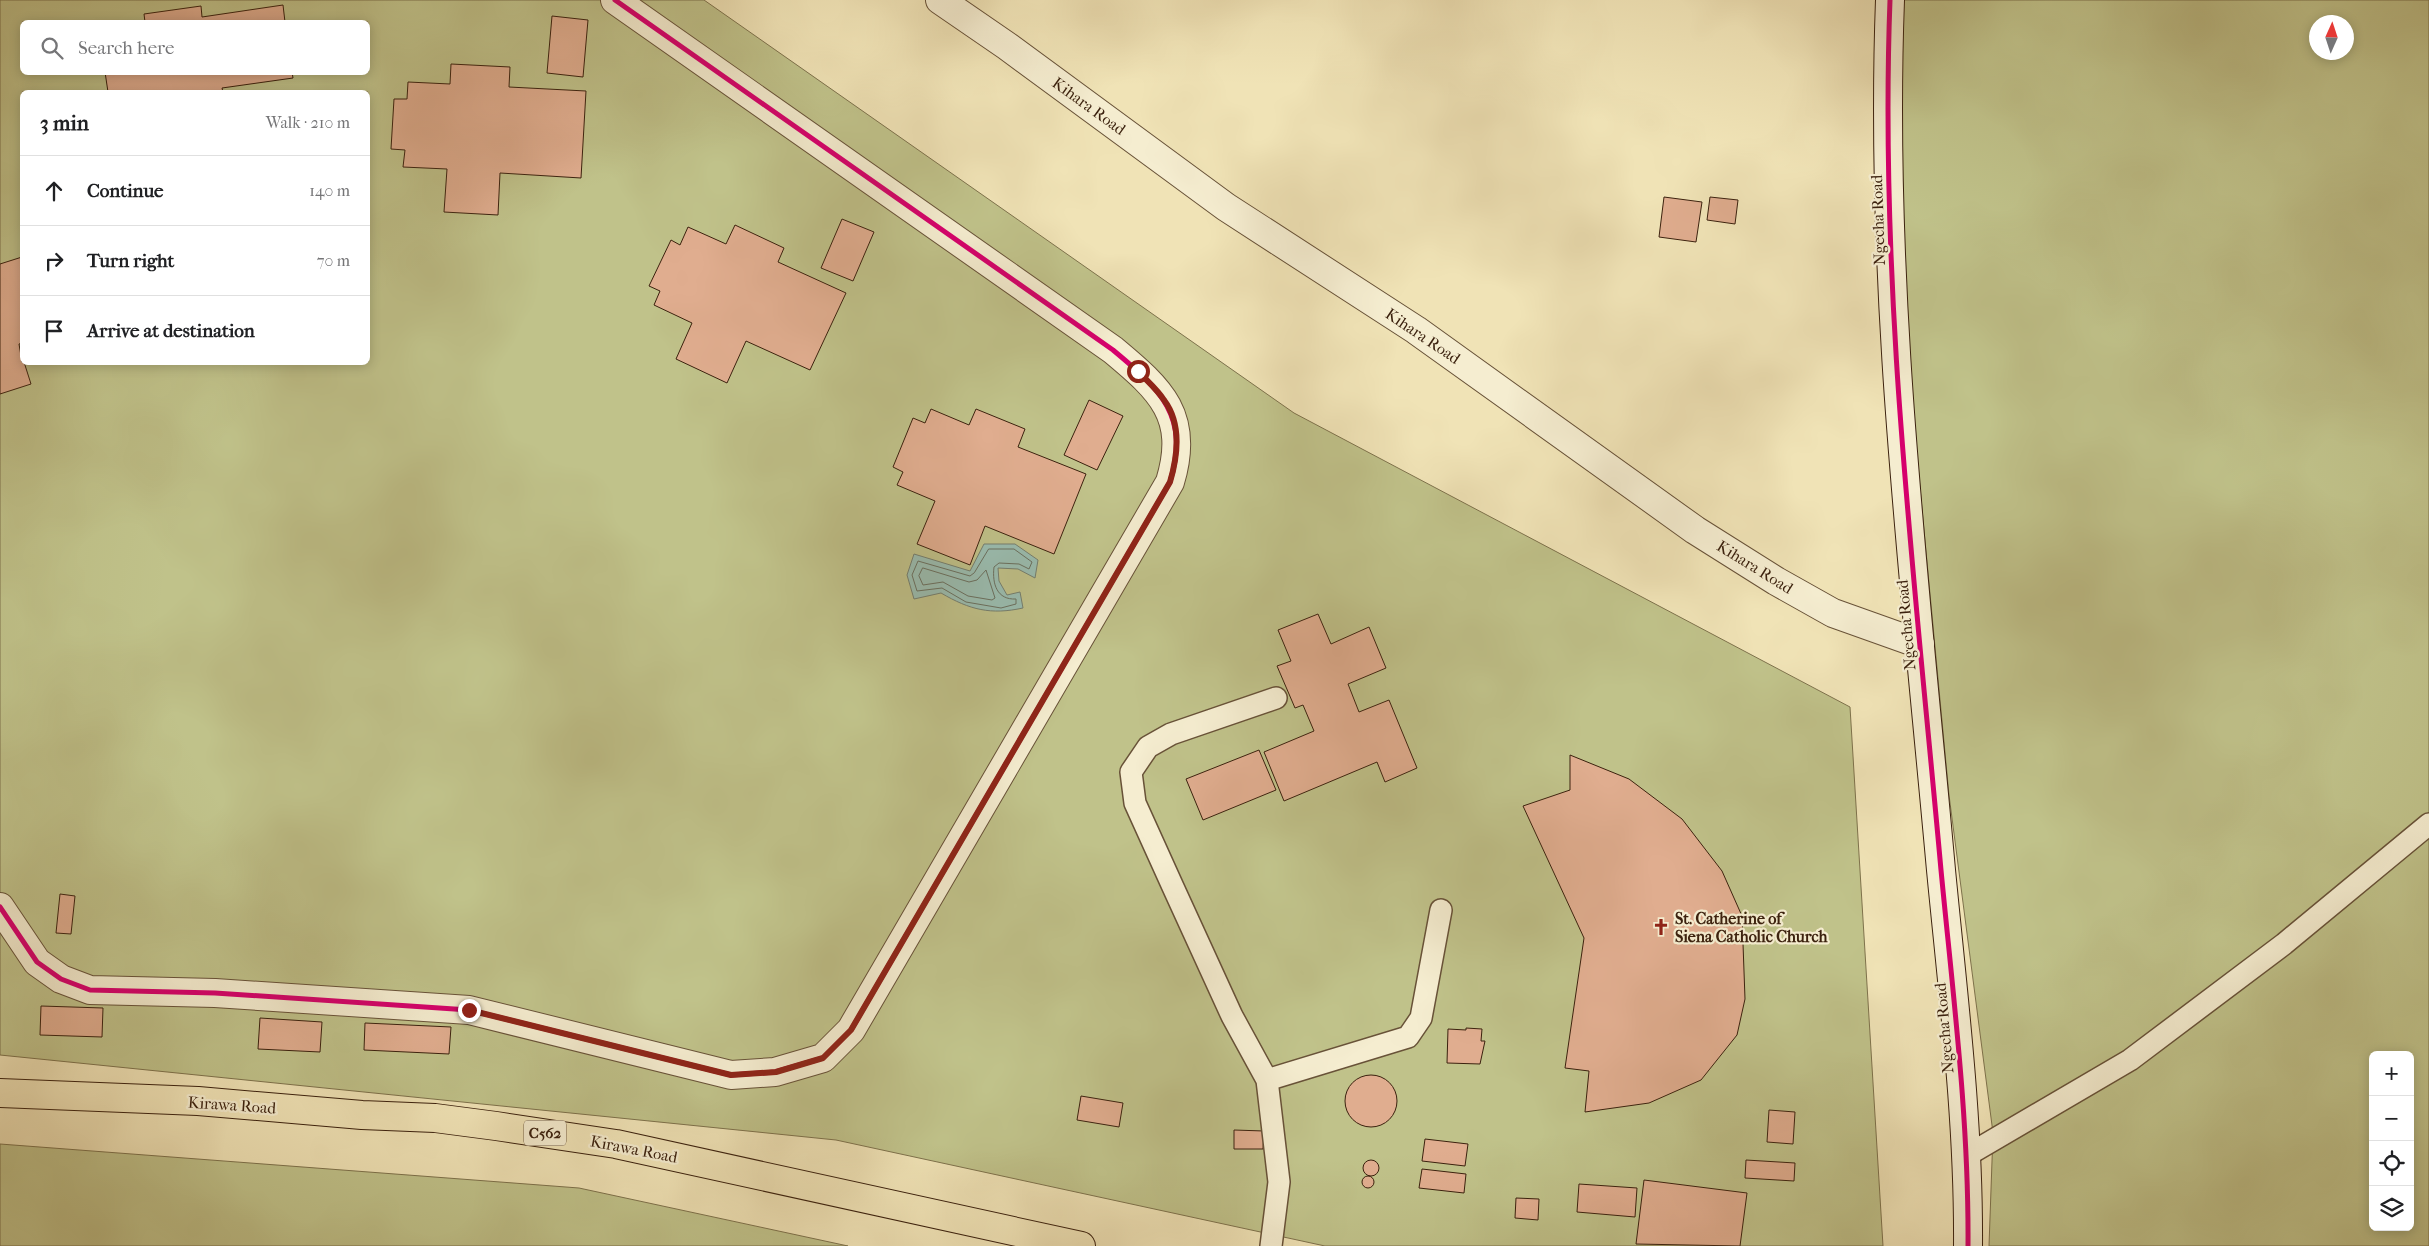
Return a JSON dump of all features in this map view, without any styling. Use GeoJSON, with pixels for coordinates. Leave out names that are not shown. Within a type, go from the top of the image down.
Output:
{"type":"FeatureCollection","features":[{"type":"Feature","properties":{"kind":"main road","name":"Kirawa Road"},"geometry":{"type":"LineString","coordinates":[[0,1093],[198,1102],[362,1115],[435,1118],[506,1128],[616,1144],[1081,1246]]}},
{"type":"Feature","properties":{"kind":"street"},"geometry":{"type":"LineString","coordinates":[[0,907],[37,962],[61,979],[90,990],[215,992],[469,1010],[731,1075],[776,1072],[823,1058],[851,1030],[1170,482],[1176,463],[1177,440],[1173,418],[1165,400],[1138,371],[1112,350],[615,0]]}},
{"type":"Feature","properties":{"kind":"street","name":"Kihara Road"},"geometry":{"type":"LineString","coordinates":[[940,0],[1007,46],[1226,207],[1416,330],[1696,530],[1776,581],[1833,613],[1920,644]]}},
{"type":"Feature","properties":{"kind":"street","name":"Ngecha Road"},"geometry":{"type":"LineString","coordinates":[[1890,0],[1888,180],[1899,403],[1964,1113],[1968,1246]]}},
{"type":"Feature","properties":{"kind":"lane"},"geometry":{"type":"LineString","coordinates":[[1271,1246],[1279,1182],[1268,1080],[1232,1016],[1135,803],[1131,772],[1148,746],[1171,734],[1276,698]]}},
{"type":"Feature","properties":{"kind":"lane"},"geometry":{"type":"LineString","coordinates":[[1966,1156],[2130,1060],[2284,944],[2429,824]]}},
{"type":"Feature","properties":{"kind":"lane"},"geometry":{"type":"LineString","coordinates":[[1268,1080],[1408,1037],[1421,1018],[1442,910]]}},
{"type":"Feature","properties":{"kind":"green space"},"geometry":{"type":"Polygon","coordinates":[[[0,0],[704,0],[1294,413],[1850,707],[1883,1246],[1325,1246],[836,1140],[0,1055],[0,0]]]}},
{"type":"Feature","properties":{"kind":"green space"},"geometry":{"type":"Polygon","coordinates":[[[1898,0],[2429,0],[2429,1246],[1989,1246],[1993,1133],[1949,795],[1907,350],[1898,0]]]}},
{"type":"Feature","properties":{"kind":"green space"},"geometry":{"type":"Polygon","coordinates":[[[0,1144],[579,1188],[848,1246],[0,1246],[0,1144]]]}},
{"type":"Feature","properties":{"kind":"water"},"geometry":{"type":"Polygon","coordinates":[[[984,544],[1015,544],[1038,560],[1035,578],[1018,569],[998,568],[999,581],[1007,595],[1020,592],[1023,608],[1001,611],[981,610],[962,604],[941,593],[914,599],[907,575],[914,554],[970,571],[984,544]]]}},
{"type":"Feature","properties":{"kind":"building"},"geometry":{"type":"Polygon","coordinates":[[[283,5],[285,20],[145,20],[144,14],[201,6],[202,17],[283,5]]]}},
{"type":"Feature","properties":{"kind":"building"},"geometry":{"type":"Polygon","coordinates":[[[552,16],[588,20],[583,77],[547,73],[552,16]]]}},
{"type":"Feature","properties":{"kind":"building"},"geometry":{"type":"Polygon","coordinates":[[[451,64],[510,67],[509,87],[586,91],[581,178],[500,173],[498,215],[444,212],[447,169],[403,167],[405,150],[391,149],[394,99],[407,99],[408,82],[450,84],[451,64]]]}},
{"type":"Feature","properties":{"kind":"building"},"geometry":{"type":"Polygon","coordinates":[[[105,75],[292,75],[293,78],[222,88],[222,90],[108,90],[105,75]]]}},
{"type":"Feature","properties":{"kind":"building"},"geometry":{"type":"Polygon","coordinates":[[[1664,197],[1702,202],[1696,242],[1659,237],[1664,197]]]}},
{"type":"Feature","properties":{"kind":"building"},"geometry":{"type":"Polygon","coordinates":[[[1710,197],[1738,200],[1735,224],[1707,220],[1710,197]]]}},
{"type":"Feature","properties":{"kind":"building"},"geometry":{"type":"Polygon","coordinates":[[[842,219],[874,232],[853,281],[821,268],[842,219]]]}},
{"type":"Feature","properties":{"kind":"building"},"geometry":{"type":"Polygon","coordinates":[[[735,225],[784,248],[778,262],[846,293],[810,370],[746,341],[727,383],[676,359],[692,323],[654,305],[660,291],[649,286],[671,240],[680,245],[688,227],[726,244],[735,225]]]}},
{"type":"Feature","properties":{"kind":"building"},"geometry":{"type":"Polygon","coordinates":[[[20,258],[20,365],[25,365],[31,384],[0,394],[0,264],[20,258]]]}},
{"type":"Feature","properties":{"kind":"building"},"geometry":{"type":"Polygon","coordinates":[[[1089,400],[1123,416],[1097,470],[1064,455],[1089,400]]]}},
{"type":"Feature","properties":{"kind":"building"},"geometry":{"type":"Polygon","coordinates":[[[931,409],[969,425],[976,409],[1025,429],[1018,447],[1086,474],[1054,554],[985,526],[970,565],[917,544],[935,501],[897,485],[903,472],[893,467],[913,418],[925,423],[931,409]]]}},
{"type":"Feature","properties":{"kind":"building"},"geometry":{"type":"Polygon","coordinates":[[[1318,614],[1331,644],[1369,627],[1386,668],[1348,684],[1359,712],[1389,700],[1417,768],[1385,782],[1377,762],[1284,801],[1264,752],[1314,731],[1303,705],[1295,708],[1277,666],[1291,661],[1278,630],[1318,614]]]}},
{"type":"Feature","properties":{"kind":"building"},"geometry":{"type":"Polygon","coordinates":[[[1259,750],[1276,790],[1203,820],[1186,779],[1259,750]]]}},
{"type":"Feature","properties":{"kind":"building","name":"St. Catherine of Siena Catholic Church"},"geometry":{"type":"Polygon","coordinates":[[[1570,755],[1629,779],[1682,819],[1722,871],[1742,916],[1745,999],[1737,1035],[1701,1080],[1649,1103],[1585,1112],[1589,1071],[1565,1068],[1584,938],[1523,806],[1570,790],[1570,755]]]}},
{"type":"Feature","properties":{"kind":"building"},"geometry":{"type":"Polygon","coordinates":[[[60,894],[75,896],[71,934],[56,933],[60,894]]]}},
{"type":"Feature","properties":{"kind":"building"},"geometry":{"type":"Polygon","coordinates":[[[41,1006],[103,1008],[102,1037],[40,1035],[41,1006]]]}},
{"type":"Feature","properties":{"kind":"building"},"geometry":{"type":"Polygon","coordinates":[[[260,1018],[322,1022],[320,1052],[258,1049],[260,1018]]]}},
{"type":"Feature","properties":{"kind":"building"},"geometry":{"type":"Polygon","coordinates":[[[365,1023],[451,1027],[449,1054],[364,1050],[365,1023]]]}},
{"type":"Feature","properties":{"kind":"building"},"geometry":{"type":"Polygon","coordinates":[[[1466,1028],[1482,1029],[1481,1041],[1485,1041],[1480,1064],[1447,1063],[1448,1029],[1466,1030],[1466,1028]]]}},
{"type":"Feature","properties":{"kind":"building"},"geometry":{"type":"Polygon","coordinates":[[[1366,1075],[1376,1075],[1390,1082],[1397,1096],[1397,1106],[1390,1120],[1376,1127],[1366,1127],[1356,1123],[1349,1116],[1345,1106],[1345,1096],[1349,1086],[1356,1079],[1366,1075]]]}},
{"type":"Feature","properties":{"kind":"building"},"geometry":{"type":"Polygon","coordinates":[[[1081,1096],[1123,1103],[1119,1127],[1077,1120],[1081,1096]]]}},
{"type":"Feature","properties":{"kind":"building"},"geometry":{"type":"Polygon","coordinates":[[[1769,1110],[1795,1112],[1793,1144],[1767,1142],[1769,1110]]]}},
{"type":"Feature","properties":{"kind":"building"},"geometry":{"type":"Polygon","coordinates":[[[1234,1130],[1264,1131],[1263,1149],[1234,1149],[1234,1130]]]}},
{"type":"Feature","properties":{"kind":"building"},"geometry":{"type":"Polygon","coordinates":[[[1425,1139],[1468,1144],[1465,1166],[1422,1161],[1425,1139]]]}},
{"type":"Feature","properties":{"kind":"building"},"geometry":{"type":"Polygon","coordinates":[[[1371,1160],[1379,1168],[1371,1176],[1363,1168],[1371,1160]]]}},
{"type":"Feature","properties":{"kind":"building"},"geometry":{"type":"Polygon","coordinates":[[[1746,1160],[1795,1163],[1794,1181],[1745,1178],[1746,1160]]]}},
{"type":"Feature","properties":{"kind":"building"},"geometry":{"type":"Polygon","coordinates":[[[1422,1169],[1466,1174],[1464,1193],[1419,1188],[1422,1169]]]}},
{"type":"Feature","properties":{"kind":"building"},"geometry":{"type":"Polygon","coordinates":[[[1366,1176],[1370,1176],[1374,1182],[1370,1188],[1366,1188],[1362,1184],[1362,1180],[1366,1176]]]}},
{"type":"Feature","properties":{"kind":"building"},"geometry":{"type":"Polygon","coordinates":[[[1644,1180],[1747,1193],[1740,1246],[1636,1244],[1644,1180]]]}},
{"type":"Feature","properties":{"kind":"building"},"geometry":{"type":"Polygon","coordinates":[[[1579,1184],[1637,1188],[1635,1217],[1577,1212],[1579,1184]]]}},
{"type":"Feature","properties":{"kind":"building"},"geometry":{"type":"Polygon","coordinates":[[[1516,1198],[1539,1199],[1538,1220],[1515,1218],[1516,1198]]]}},
{"type":"Feature","properties":{"kind":"cycle path"},"geometry":{"type":"LineString","coordinates":[[0,907],[37,962],[61,979],[90,990],[215,993],[469,1010],[731,1075],[775,1072],[823,1058],[851,1030],[1170,482],[1175,459],[1176,439],[1173,422],[1167,406],[1157,392],[1145,378],[1113,350],[615,0]]}},
{"type":"Feature","properties":{"kind":"cycle path"},"geometry":{"type":"LineString","coordinates":[[1890,0],[1888,109],[1894,327],[1911,544],[1963,1105],[1968,1199],[1968,1246]]}},
{"type":"Feature","properties":{"kind":"place","name":"St. Catherine of Siena Catholic Church"},"geometry":{"type":"Point","coordinates":[1661,927]}},
{"type":"Feature","properties":{"kind":"route"},"geometry":{"type":"LineString","coordinates":[[469,1010],[731,1075],[776,1072],[823,1058],[851,1030],[1170,482],[1176,463],[1177,440],[1173,418],[1165,400],[1138,371]]}}]}
